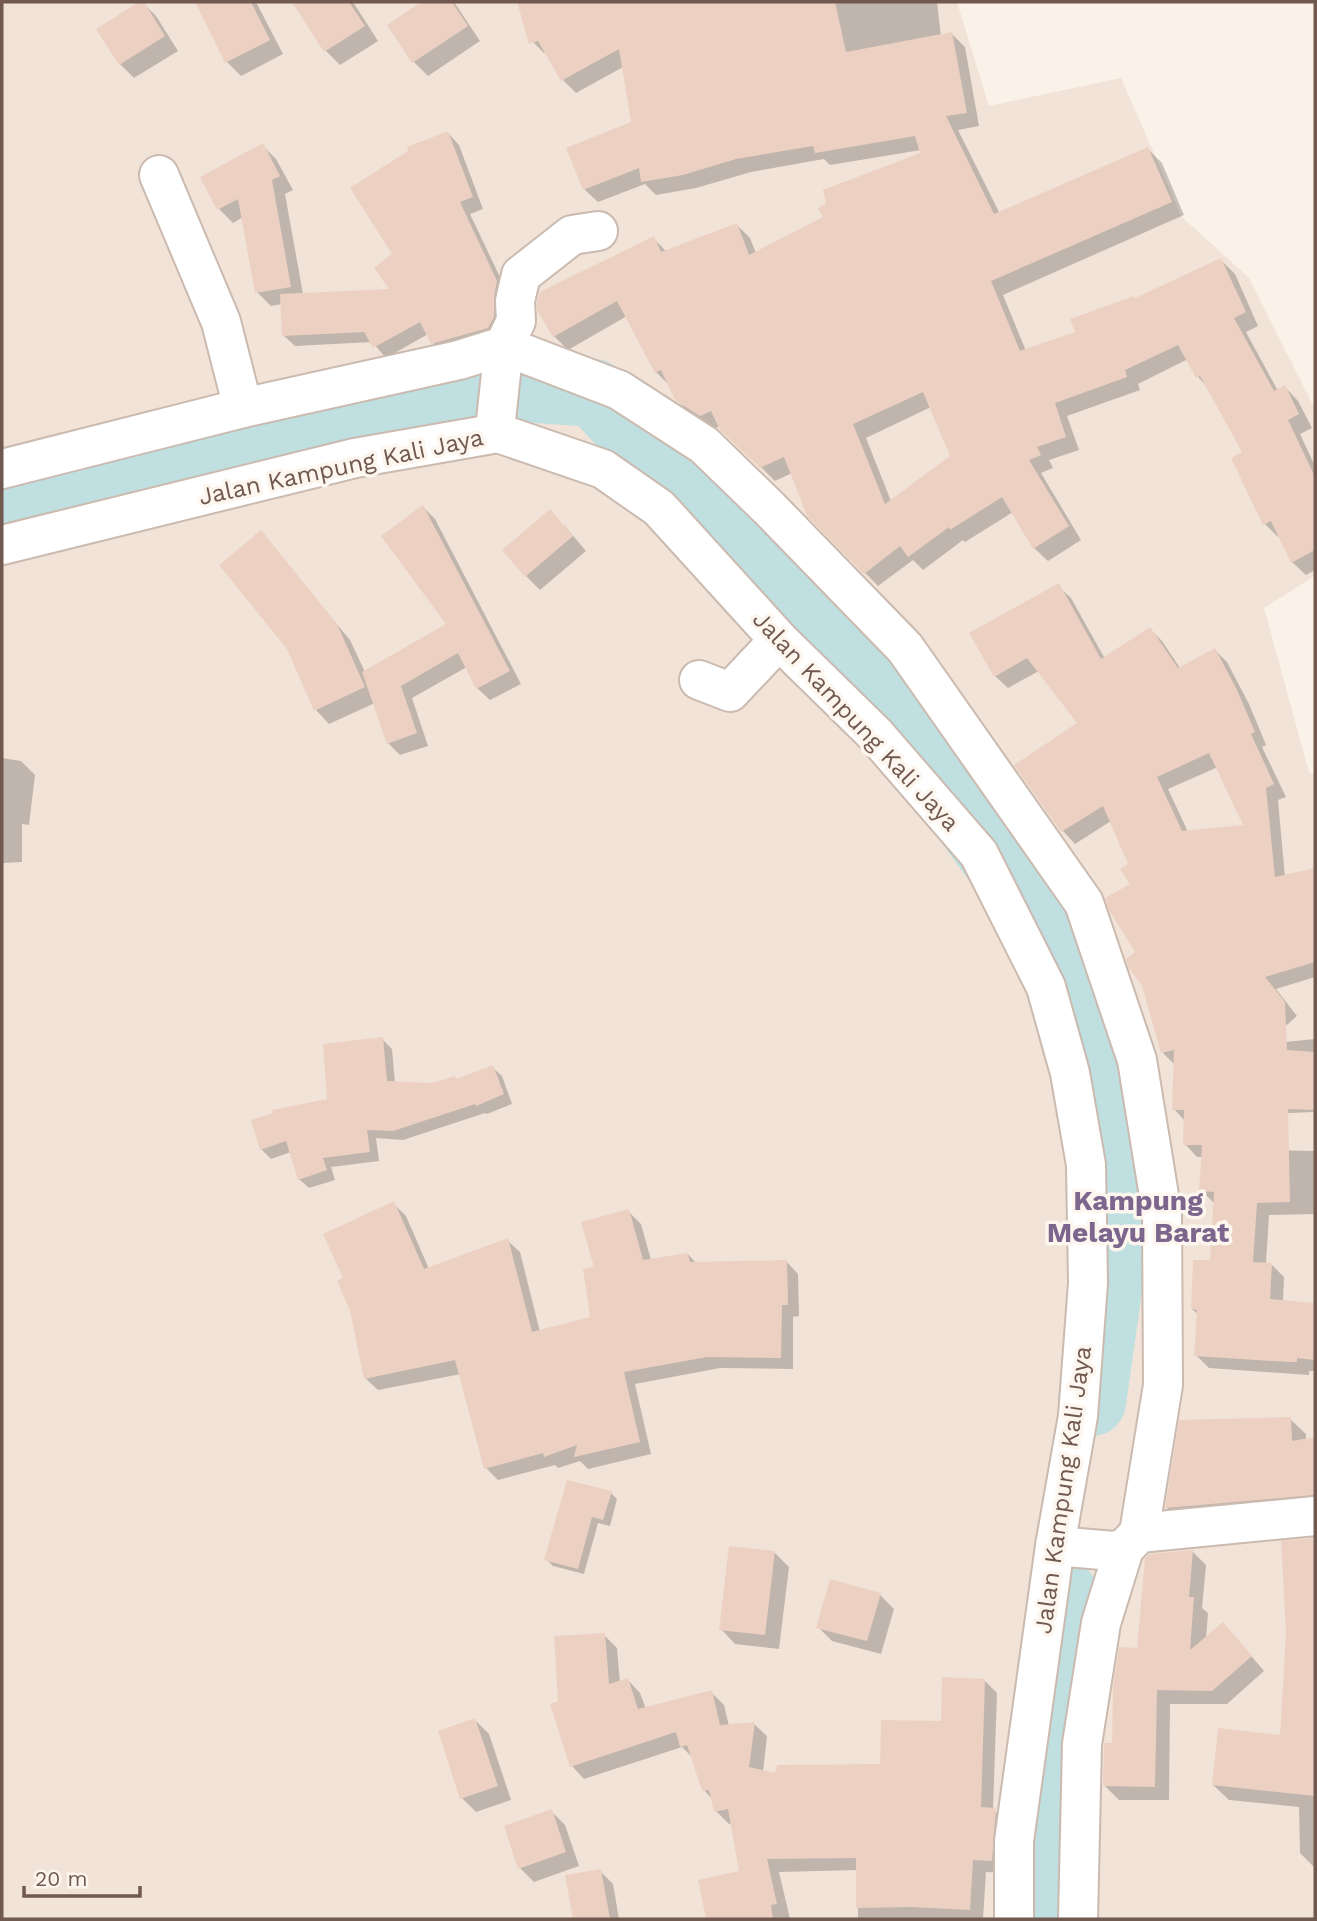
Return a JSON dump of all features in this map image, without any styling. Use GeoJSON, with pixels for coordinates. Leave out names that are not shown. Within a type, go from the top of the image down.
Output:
{"type":"FeatureCollection","features":[{"type":"Feature","properties":{"kind":"street"},"geometry":{"type":"LineString","coordinates":[[159,175],[221,322],[243,408]]}},
{"type":"Feature","properties":{"kind":"street"},"geometry":{"type":"LineString","coordinates":[[497,427],[503,358],[516,321],[515,301],[521,275],[572,235],[598,230]]}},
{"type":"Feature","properties":{"kind":"street"},"geometry":{"type":"LineString","coordinates":[[2,469],[243,408],[459,360],[503,358],[619,390],[704,445],[905,649],[1084,903],[1137,1060],[1162,1213],[1163,1385],[1126,1545],[1101,1623],[1082,1744],[1078,1919]]}},
{"type":"Feature","properties":{"kind":"street","name":"Jalan Kampung Kali Jaya"},"geometry":{"type":"LineString","coordinates":[[2,545],[355,458],[497,427],[604,470],[659,508],[779,640],[875,734],[979,854],[1046,987],[1070,1073],[1086,1165],[1088,1283],[1078,1416],[1062,1546],[1014,1840],[1014,1919]]}},
{"type":"Feature","properties":{"kind":"street"},"geometry":{"type":"LineString","coordinates":[[699,680],[730,692],[779,640]]}},
{"type":"Feature","properties":{"kind":"street"},"geometry":{"type":"LineString","coordinates":[[1062,1546],[1126,1545],[1315,1516]]}},
{"type":"Feature","properties":{"kind":"shaded area"},"geometry":{"type":"Polygon","coordinates":[[[2,2],[957,2],[989,106],[1121,78],[1182,217],[1249,278],[1315,409],[1315,576],[1264,608],[1309,772],[1315,775],[1315,1919],[2,1919],[2,2]]]}},
{"type":"Feature","properties":{"kind":"building"},"geometry":{"type":"Polygon","coordinates":[[[139,2],[144,2],[165,36],[119,65],[96,29],[139,2]]]}},
{"type":"Feature","properties":{"kind":"building"},"geometry":{"type":"Polygon","coordinates":[[[195,2],[251,2],[270,40],[225,63],[195,2]]]}},
{"type":"Feature","properties":{"kind":"building"},"geometry":{"type":"Polygon","coordinates":[[[292,2],[349,2],[365,26],[324,52],[292,2]]]}},
{"type":"Feature","properties":{"kind":"building"},"geometry":{"type":"Polygon","coordinates":[[[421,2],[452,2],[468,26],[412,63],[387,25],[421,2]]]}},
{"type":"Feature","properties":{"kind":"building"},"geometry":{"type":"Polygon","coordinates":[[[517,2],[835,2],[846,52],[952,32],[967,113],[946,116],[994,214],[1148,147],[1172,202],[991,281],[1020,351],[1075,332],[1070,319],[1134,296],[1135,298],[1221,258],[1246,312],[1234,318],[1274,391],[1285,385],[1299,414],[1288,420],[1315,477],[1315,550],[1291,563],[1271,521],[1263,525],[1231,458],[1242,452],[1200,376],[1196,378],[1178,345],[1125,370],[1127,377],[1055,403],[1066,437],[1037,447],[1041,455],[1029,460],[1069,526],[1033,549],[1002,497],[950,530],[949,527],[908,557],[900,546],[864,574],[807,516],[784,457],[760,468],[720,430],[711,411],[700,416],[675,400],[661,370],[655,373],[617,301],[553,337],[537,310],[537,303],[540,292],[654,236],[661,252],[737,223],[749,255],[823,217],[818,208],[826,203],[823,190],[920,153],[915,136],[815,153],[813,146],[736,159],[683,175],[641,182],[639,168],[583,190],[566,148],[631,122],[619,49],[561,81],[538,41],[529,44],[517,2]],[[923,392],[853,424],[885,504],[950,456],[923,392]]]}},
{"type":"Feature","properties":{"kind":"building"},"geometry":{"type":"Polygon","coordinates":[[[448,131],[473,197],[460,202],[497,281],[494,317],[488,328],[431,344],[420,322],[373,348],[364,332],[282,336],[280,294],[389,289],[374,268],[392,254],[350,188],[408,151],[407,147],[448,131]]]}},
{"type":"Feature","properties":{"kind":"building"},"geometry":{"type":"Polygon","coordinates":[[[263,143],[280,176],[272,180],[291,287],[255,293],[238,199],[217,210],[200,177],[263,143]]]}},
{"type":"Feature","properties":{"kind":"building"},"geometry":{"type":"Polygon","coordinates":[[[423,505],[510,671],[476,689],[458,653],[401,686],[417,733],[387,744],[362,672],[446,624],[381,536],[423,505]]]}},
{"type":"Feature","properties":{"kind":"building"},"geometry":{"type":"Polygon","coordinates":[[[550,509],[573,536],[525,577],[502,550],[550,509]]]}},
{"type":"Feature","properties":{"kind":"building"},"geometry":{"type":"Polygon","coordinates":[[[261,530],[337,624],[365,687],[314,711],[287,649],[219,565],[261,530]]]}},
{"type":"Feature","properties":{"kind":"building"},"geometry":{"type":"Polygon","coordinates":[[[1059,583],[1101,659],[1150,627],[1178,668],[1215,648],[1237,690],[1255,732],[1251,734],[1274,784],[1266,788],[1275,877],[1315,868],[1315,962],[1265,977],[1285,1002],[1287,1050],[1315,1052],[1315,1110],[1288,1109],[1290,1202],[1257,1203],[1253,1262],[1272,1263],[1270,1299],[1315,1303],[1315,1360],[1297,1358],[1297,1362],[1290,1362],[1194,1356],[1197,1310],[1191,1309],[1193,1260],[1210,1260],[1214,1192],[1199,1191],[1202,1145],[1183,1145],[1184,1110],[1172,1110],[1174,1050],[1161,1053],[1142,986],[1126,959],[1135,952],[1109,910],[1105,898],[1130,884],[1120,869],[1128,864],[1103,806],[1061,832],[1014,765],[1077,723],[1027,658],[994,677],[969,633],[1059,583]],[[1209,753],[1157,777],[1182,831],[1243,825],[1209,753]]]}},
{"type":"Feature","properties":{"kind":"building"},"geometry":{"type":"Polygon","coordinates":[[[383,1037],[387,1081],[432,1083],[455,1076],[456,1079],[493,1065],[504,1094],[476,1106],[475,1104],[393,1131],[367,1130],[370,1152],[323,1158],[327,1170],[298,1180],[286,1141],[260,1150],[251,1120],[273,1113],[272,1110],[327,1099],[323,1044],[383,1037]]]}},
{"type":"Feature","properties":{"kind":"building"},"geometry":{"type":"Polygon","coordinates":[[[394,1201],[424,1269],[508,1238],[532,1332],[590,1317],[583,1269],[594,1267],[581,1222],[629,1209],[643,1260],[688,1253],[690,1262],[787,1260],[788,1305],[782,1305],[781,1358],[707,1357],[624,1372],[640,1442],[574,1457],[577,1445],[544,1457],[543,1453],[484,1469],[455,1360],[364,1379],[350,1311],[337,1281],[343,1278],[323,1234],[394,1201]]]}},
{"type":"Feature","properties":{"kind":"building"},"geometry":{"type":"Polygon","coordinates":[[[1291,1417],[1292,1441],[1315,1437],[1315,1495],[1165,1508],[1179,1420],[1291,1417]]]}},
{"type":"Feature","properties":{"kind":"building"},"geometry":{"type":"Polygon","coordinates":[[[567,1480],[612,1491],[603,1520],[592,1517],[578,1569],[544,1560],[567,1480]]]}},
{"type":"Feature","properties":{"kind":"building"},"geometry":{"type":"Polygon","coordinates":[[[1315,1538],[1315,1796],[1212,1785],[1218,1728],[1280,1735],[1286,1633],[1281,1541],[1315,1538]]]}},
{"type":"Feature","properties":{"kind":"building"},"geometry":{"type":"Polygon","coordinates":[[[729,1546],[775,1551],[765,1635],[719,1630],[729,1546]]]}},
{"type":"Feature","properties":{"kind":"building"},"geometry":{"type":"Polygon","coordinates":[[[1193,1550],[1189,1597],[1194,1597],[1190,1650],[1223,1622],[1252,1656],[1212,1691],[1157,1690],[1155,1787],[1103,1786],[1104,1743],[1112,1743],[1113,1687],[1119,1647],[1137,1648],[1145,1559],[1149,1554],[1193,1550]]]}},
{"type":"Feature","properties":{"kind":"building"},"geometry":{"type":"Polygon","coordinates":[[[830,1579],[881,1593],[867,1641],[816,1628],[830,1579]]]}},
{"type":"Feature","properties":{"kind":"building"},"geometry":{"type":"Polygon","coordinates":[[[605,1633],[609,1684],[628,1678],[638,1709],[712,1690],[720,1725],[755,1722],[749,1767],[775,1773],[777,1765],[880,1764],[881,1720],[941,1721],[942,1677],[985,1679],[981,1807],[996,1808],[992,1861],[973,1860],[970,1910],[856,1908],[856,1858],[767,1859],[777,1904],[771,1905],[773,1919],[706,1919],[698,1880],[739,1871],[728,1809],[714,1812],[709,1790],[702,1791],[687,1745],[680,1747],[676,1732],[570,1767],[550,1704],[558,1701],[554,1636],[605,1633]]]}},
{"type":"Feature","properties":{"kind":"building"},"geometry":{"type":"Polygon","coordinates":[[[475,1718],[498,1786],[460,1799],[438,1731],[475,1718]]]}},
{"type":"Feature","properties":{"kind":"building"},"geometry":{"type":"Polygon","coordinates":[[[552,1809],[566,1852],[518,1869],[504,1826],[552,1809]]]}},
{"type":"Feature","properties":{"kind":"building"},"geometry":{"type":"Polygon","coordinates":[[[601,1869],[610,1919],[573,1919],[565,1875],[601,1869]]]}},
{"type":"Feature","properties":{"kind":"waterway"},"geometry":{"type":"LineString","coordinates":[[2,508],[469,384],[594,393],[875,692],[1068,960],[1114,1247],[1092,1402]]}},
{"type":"Feature","properties":{"kind":"waterway"},"geometry":{"type":"LineString","coordinates":[[1032,1919],[1064,1594]]}},
{"type":"Feature","properties":{"kind":"district","name":"Kampung Melayu Barat"},"geometry":{"type":"Point","coordinates":[1138,1216]}}]}
